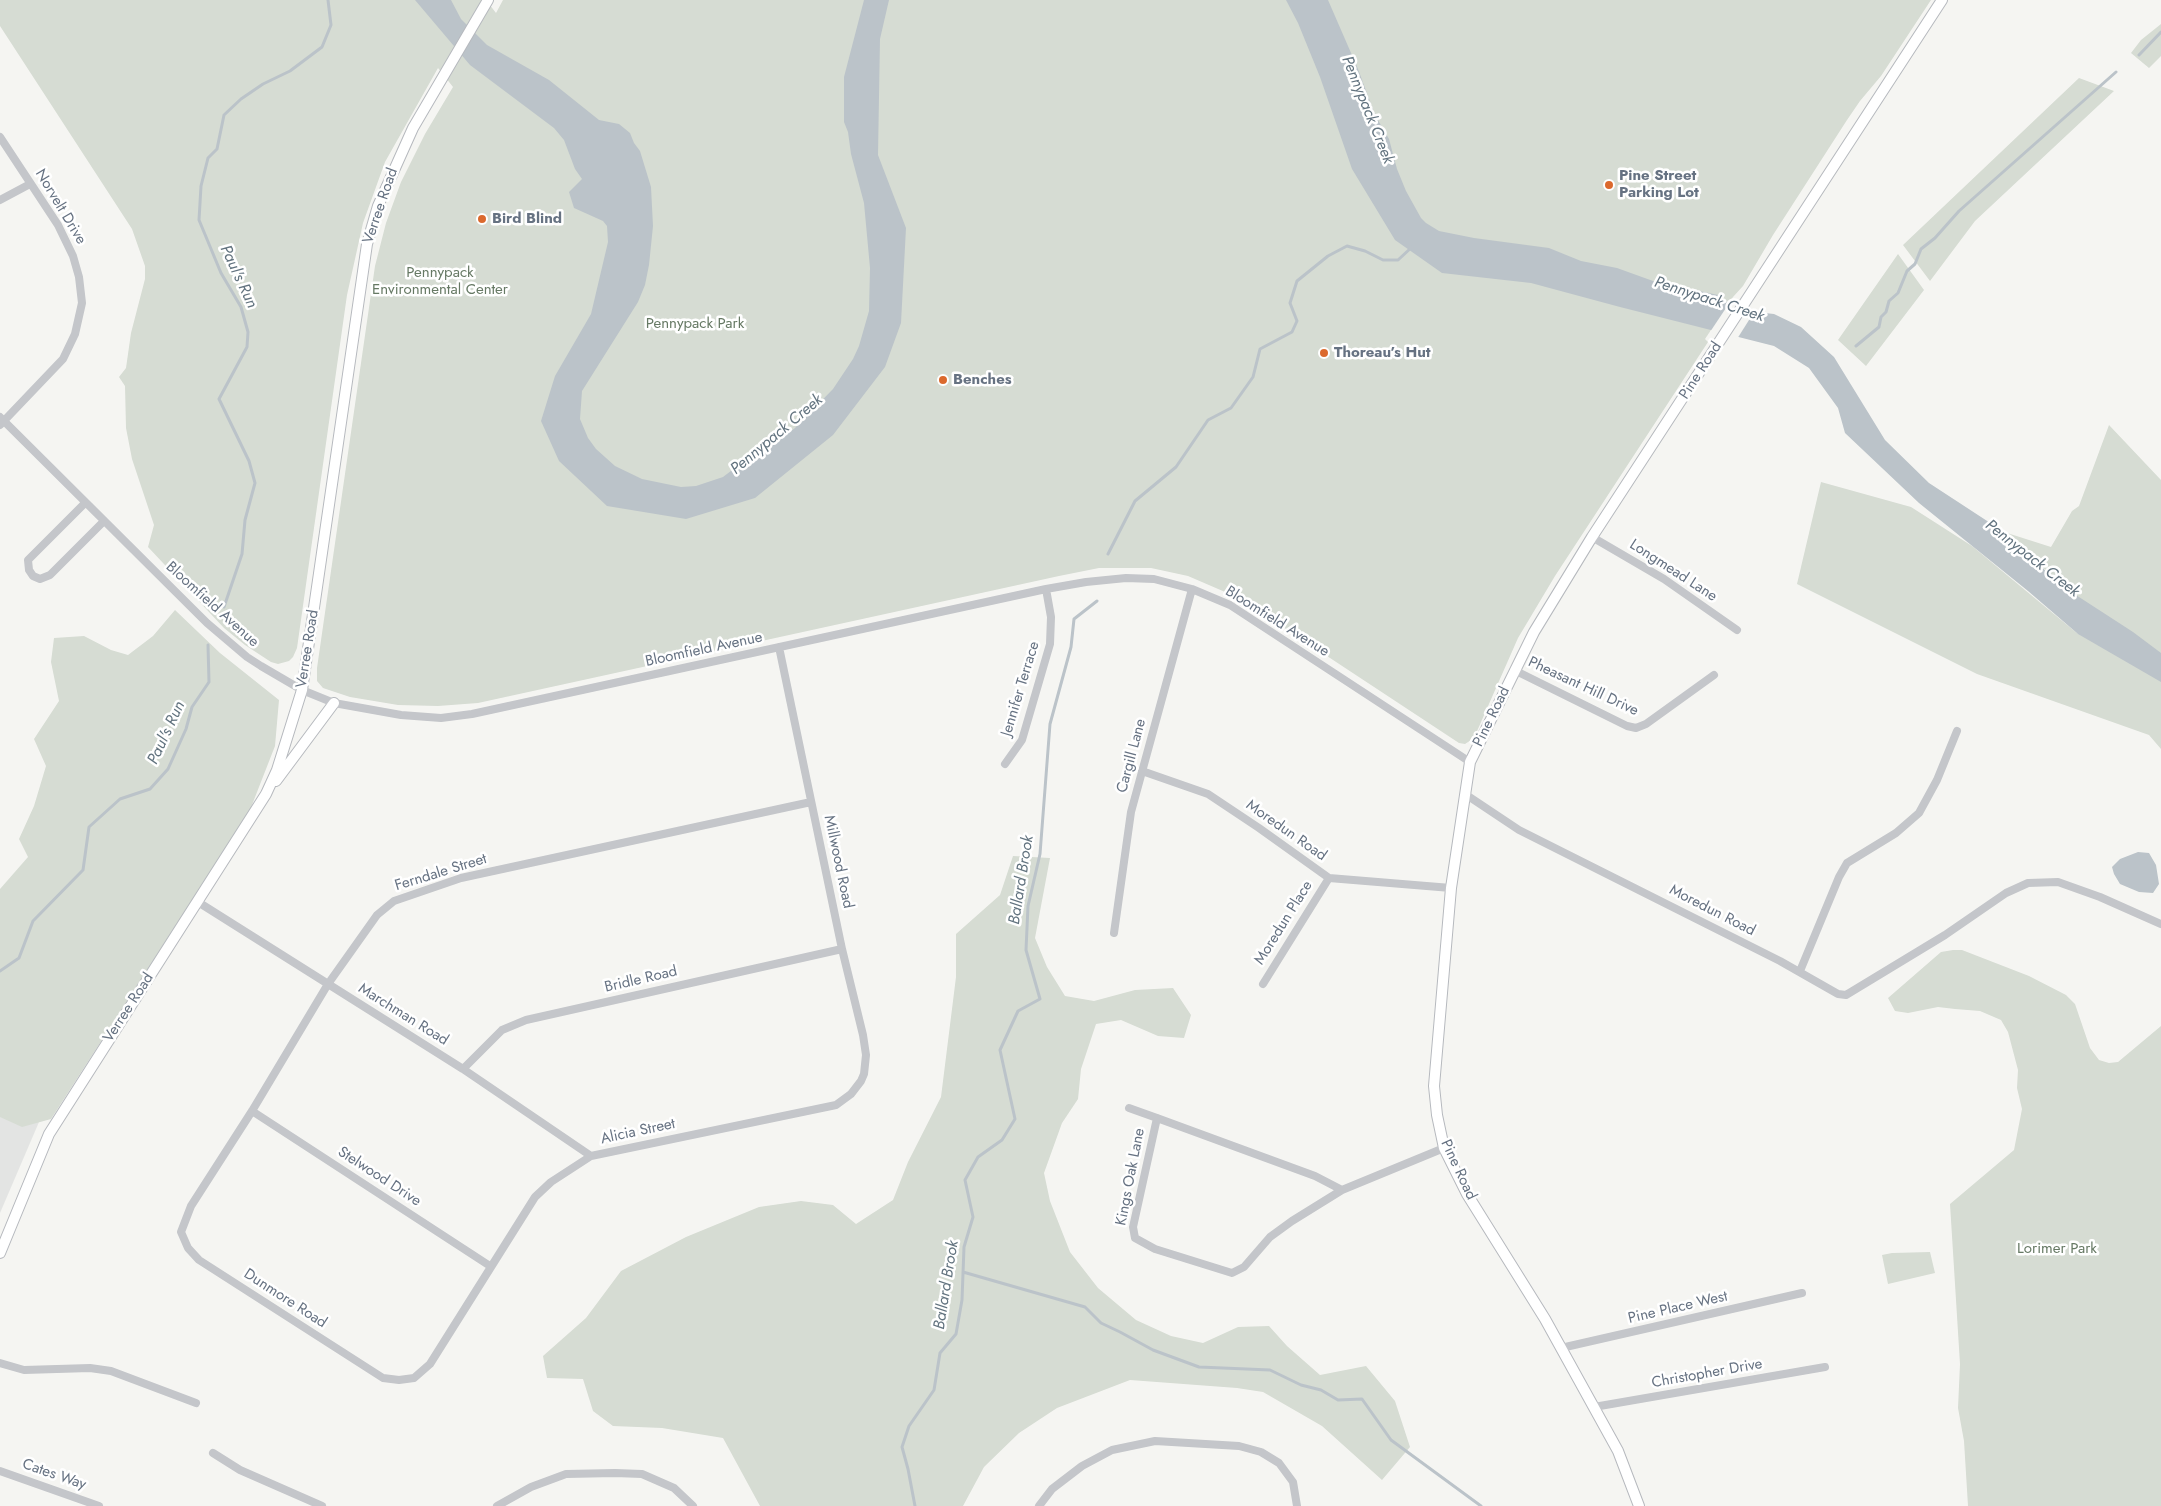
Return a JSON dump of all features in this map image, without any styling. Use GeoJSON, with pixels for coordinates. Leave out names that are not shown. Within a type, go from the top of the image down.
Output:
{"type":"FeatureCollection","features":[{"type":"Feature","properties":{"kind":"street","name":"Verree Road"},"geometry":{"type":"LineString","coordinates":[[0,1253],[49,1134],[266,794],[283,754],[302,690],[367,244],[378,206],[413,128],[488,0]]}},
{"type":"Feature","properties":{"kind":"street","name":"Pine Road"},"geometry":{"type":"LineString","coordinates":[[1638,1506],[1618,1451],[1561,1348],[1467,1194],[1444,1148],[1437,1115],[1434,1086],[1451,888],[1470,762],[1534,632],[1592,537],[1942,0]]}},
{"type":"Feature","properties":{"kind":"street","name":"Norvelt Drive"},"geometry":{"type":"LineString","coordinates":[[0,137],[58,225],[73,256],[79,277],[82,303],[75,334],[63,359],[2,421]]}},
{"type":"Feature","properties":{"kind":"street"},"geometry":{"type":"LineString","coordinates":[[0,200],[30,184]]}},
{"type":"Feature","properties":{"kind":"street","name":"Bloomfield Avenue"},"geometry":{"type":"LineString","coordinates":[[2,421],[207,623],[247,657],[302,690],[334,703],[401,715],[441,718],[472,714],[1046,589],[1126,578],[1154,579],[1192,589],[1230,605],[1470,762]]}},
{"type":"Feature","properties":{"kind":"street"},"geometry":{"type":"LineString","coordinates":[[85,503],[28,560],[29,570],[33,576],[40,579],[50,575],[104,521]]}},
{"type":"Feature","properties":{"kind":"street","name":"Longmead Lane"},"geometry":{"type":"LineString","coordinates":[[1592,537],[1664,579],[1737,630]]}},
{"type":"Feature","properties":{"kind":"street","name":"Jennifer Terrace"},"geometry":{"type":"LineString","coordinates":[[1006,764],[1022,740],[1050,644],[1051,617],[1046,589]]}},
{"type":"Feature","properties":{"kind":"street","name":"Cargill Lane"},"geometry":{"type":"LineString","coordinates":[[1114,933],[1131,812],[1192,589]]}},
{"type":"Feature","properties":{"kind":"street","name":"Millwood Road"},"geometry":{"type":"LineString","coordinates":[[779,647],[842,949],[863,1035],[866,1055],[862,1081]]}},
{"type":"Feature","properties":{"kind":"street","name":"Pheasant Hill Drive"},"geometry":{"type":"LineString","coordinates":[[1514,670],[1627,726],[1636,728],[1646,724],[1714,675]]}},
{"type":"Feature","properties":{"kind":"street"},"geometry":{"type":"LineString","coordinates":[[266,794],[334,703]]}},
{"type":"Feature","properties":{"kind":"street"},"geometry":{"type":"LineString","coordinates":[[1800,971],[1847,863],[1896,833],[1919,813],[1937,780],[1956,731]]}},
{"type":"Feature","properties":{"kind":"street","name":"Moredun Road"},"geometry":{"type":"LineString","coordinates":[[1142,771],[1208,794],[1329,878],[1451,888]]}},
{"type":"Feature","properties":{"kind":"street","name":"Moredun Road"},"geometry":{"type":"LineString","coordinates":[[1465,794],[1519,830],[1800,971],[1838,994],[1846,995],[1945,935],[2006,893],[2028,883],[2058,882],[2100,897],[2161,924]]}},
{"type":"Feature","properties":{"kind":"street","name":"Ferndale Street"},"geometry":{"type":"LineString","coordinates":[[186,1219],[191,1206],[252,1111],[328,984],[377,915],[394,901],[461,878],[811,802]]}},
{"type":"Feature","properties":{"kind":"street","name":"Moredun Place"},"geometry":{"type":"LineString","coordinates":[[1263,984],[1329,878]]}},
{"type":"Feature","properties":{"kind":"street","name":"Marchman Road"},"geometry":{"type":"LineString","coordinates":[[198,902],[463,1069],[591,1156]]}},
{"type":"Feature","properties":{"kind":"street","name":"Bridle Road"},"geometry":{"type":"LineString","coordinates":[[463,1069],[502,1030],[526,1020],[842,949]]}},
{"type":"Feature","properties":{"kind":"street","name":"Alicia Street"},"geometry":{"type":"LineString","coordinates":[[399,1380],[414,1378],[430,1364],[535,1197],[551,1182],[591,1156],[836,1105],[851,1094],[862,1081]]}},
{"type":"Feature","properties":{"kind":"street","name":"Kings Oak Lane"},"geometry":{"type":"LineString","coordinates":[[1129,1108],[1315,1176],[1342,1190]]}},
{"type":"Feature","properties":{"kind":"street","name":"Stelwood Drive"},"geometry":{"type":"LineString","coordinates":[[252,1111],[490,1266]]}},
{"type":"Feature","properties":{"kind":"street","name":"Kings Oak Lane"},"geometry":{"type":"LineString","coordinates":[[1157,1118],[1132,1227],[1135,1238],[1155,1249],[1232,1273],[1244,1267],[1270,1237],[1284,1226],[1342,1190],[1444,1148]]}},
{"type":"Feature","properties":{"kind":"street","name":"Dunmore Road"},"geometry":{"type":"LineString","coordinates":[[186,1219],[180,1232],[188,1248],[199,1260],[383,1378],[399,1380]]}},
{"type":"Feature","properties":{"kind":"street","name":"Pine Place West"},"geometry":{"type":"LineString","coordinates":[[1561,1348],[1802,1293]]}},
{"type":"Feature","properties":{"kind":"street"},"geometry":{"type":"LineString","coordinates":[[0,1363],[24,1370],[90,1368],[111,1371],[196,1403]]}},
{"type":"Feature","properties":{"kind":"street","name":"Christopher Drive"},"geometry":{"type":"LineString","coordinates":[[1594,1407],[1825,1368]]}},
{"type":"Feature","properties":{"kind":"street"},"geometry":{"type":"LineString","coordinates":[[1039,1506],[1052,1489],[1082,1466],[1112,1450],[1155,1441],[1240,1446],[1261,1452],[1279,1463],[1293,1482],[1297,1506]]}},
{"type":"Feature","properties":{"kind":"street"},"geometry":{"type":"LineString","coordinates":[[213,1453],[240,1470],[322,1506]]}},
{"type":"Feature","properties":{"kind":"street","name":"Cates Way"},"geometry":{"type":"LineString","coordinates":[[0,1471],[99,1506]]}},
{"type":"Feature","properties":{"kind":"street"},"geometry":{"type":"LineString","coordinates":[[497,1506],[531,1487],[566,1474],[611,1473],[642,1474],[674,1488],[693,1506]]}},
{"type":"Feature","properties":{"kind":"shaded area"},"geometry":{"type":"Polygon","coordinates":[[[0,1086],[45,1108],[0,1213],[0,1086]]]}},
{"type":"Feature","properties":{"kind":"green space","name":"Pennypack Park"},"geometry":{"type":"Polygon","coordinates":[[[0,0],[486,0],[496,13],[503,0],[1931,0],[1881,76],[1847,120],[1773,235],[1743,286],[1733,297],[1705,339],[1708,342],[1555,576],[1518,638],[1474,738],[1465,744],[1459,743],[1239,598],[1188,576],[1151,568],[1099,568],[1059,576],[478,703],[438,706],[398,705],[350,697],[323,688],[317,681],[317,668],[375,266],[386,223],[401,182],[425,134],[453,87],[438,68],[385,162],[363,223],[347,295],[297,648],[289,661],[278,664],[271,662],[224,628],[148,547],[154,525],[132,459],[126,428],[125,386],[119,377],[126,368],[131,333],[145,279],[145,266],[132,229],[0,26],[0,0]]]}},
{"type":"Feature","properties":{"kind":"green space"},"geometry":{"type":"Polygon","coordinates":[[[2161,24],[2161,56],[2149,68],[2131,53],[2141,40],[2161,24]]]}},
{"type":"Feature","properties":{"kind":"green space"},"geometry":{"type":"Polygon","coordinates":[[[2079,78],[2114,91],[1975,221],[1930,281],[1903,245],[2079,78]]]}},
{"type":"Feature","properties":{"kind":"green space"},"geometry":{"type":"Polygon","coordinates":[[[1898,254],[1924,290],[1866,366],[1838,340],[1898,254]]]}},
{"type":"Feature","properties":{"kind":"green space"},"geometry":{"type":"Polygon","coordinates":[[[2109,425],[2161,480],[2161,749],[2149,735],[1977,674],[1797,584],[1821,482],[1911,507],[1972,546],[2078,634],[2053,577],[2004,532],[2051,547],[2072,511],[2079,506],[2109,425]]]}},
{"type":"Feature","properties":{"kind":"green space"},"geometry":{"type":"Polygon","coordinates":[[[175,610],[220,653],[279,700],[275,746],[250,810],[51,1119],[22,1127],[0,1117],[0,889],[28,857],[19,839],[34,806],[46,766],[34,739],[59,701],[51,662],[54,638],[84,636],[111,650],[128,655],[153,636],[175,610]]]}},
{"type":"Feature","properties":{"kind":"green space"},"geometry":{"type":"Polygon","coordinates":[[[1013,856],[1050,858],[1035,938],[1047,967],[1065,996],[1094,1001],[1135,990],[1173,988],[1191,1015],[1184,1038],[1158,1036],[1121,1020],[1096,1024],[1081,1069],[1078,1099],[1062,1123],[1044,1173],[1050,1201],[1070,1252],[1098,1288],[1136,1320],[1171,1336],[1203,1343],[1238,1327],[1269,1326],[1287,1346],[1320,1375],[1366,1366],[1395,1401],[1410,1447],[1382,1480],[1322,1426],[1263,1392],[1237,1388],[1130,1380],[1057,1408],[1019,1433],[984,1467],[963,1506],[760,1506],[723,1438],[662,1428],[613,1426],[593,1411],[583,1379],[547,1378],[543,1356],[586,1318],[621,1271],[686,1237],[759,1207],[801,1201],[833,1205],[856,1224],[893,1200],[908,1162],[941,1097],[956,977],[956,934],[1000,895],[1013,856]]]}},
{"type":"Feature","properties":{"kind":"green space","name":"Lorimer Park"},"geometry":{"type":"Polygon","coordinates":[[[1962,950],[2029,976],[2066,995],[2075,1004],[2090,1048],[2099,1060],[2109,1063],[2118,1062],[2161,1026],[2161,1506],[1968,1506],[1964,1441],[1958,1408],[1960,1364],[1950,1204],[2014,1150],[2022,1109],[2017,1088],[2018,1070],[2008,1032],[2001,1020],[1980,1011],[1938,1007],[1908,1013],[1895,1011],[1888,998],[1941,952],[1962,950]]]}},
{"type":"Feature","properties":{"kind":"green space"},"geometry":{"type":"Polygon","coordinates":[[[1930,1252],[1935,1273],[1888,1284],[1882,1255],[1930,1252]]]}},
{"type":"Feature","properties":{"kind":"water"},"geometry":{"type":"Polygon","coordinates":[[[415,0],[451,0],[461,19],[487,45],[549,80],[599,120],[619,124],[630,133],[640,151],[651,187],[653,226],[645,285],[638,302],[582,391],[580,419],[588,438],[596,449],[615,466],[642,479],[681,487],[696,486],[723,477],[748,458],[767,449],[795,428],[833,389],[853,359],[859,346],[869,311],[870,268],[864,203],[844,122],[844,77],[864,0],[889,0],[880,39],[878,155],[906,228],[901,323],[885,367],[833,435],[755,498],[686,519],[607,506],[559,461],[541,421],[555,376],[591,314],[608,242],[607,226],[603,221],[574,208],[569,192],[582,179],[575,169],[564,140],[554,128],[470,65],[415,0]]]}},
{"type":"Feature","properties":{"kind":"water","name":"Pennypack Creek"},"geometry":{"type":"Polygon","coordinates":[[[1286,0],[1328,0],[1358,69],[1375,115],[1389,139],[1397,169],[1406,191],[1421,218],[1426,223],[1439,231],[1474,238],[1549,248],[1581,261],[1617,268],[1653,281],[1718,295],[1729,304],[1756,312],[1774,314],[1801,327],[1834,357],[1885,440],[1929,483],[2004,532],[2062,586],[2133,632],[2161,653],[2161,682],[2078,634],[1919,503],[1845,433],[1838,408],[1809,368],[1774,346],[1531,283],[1442,273],[1395,240],[1352,169],[1320,77],[1298,23],[1286,0]]]}},
{"type":"Feature","properties":{"kind":"water"},"geometry":{"type":"Polygon","coordinates":[[[2138,852],[2149,853],[2156,865],[2159,884],[2153,893],[2139,892],[2120,884],[2114,874],[2112,867],[2120,859],[2138,852]]]}},
{"type":"Feature","properties":{"kind":"pier"},"geometry":{"type":"Polygon","coordinates":[[[1730,302],[1756,309],[1737,339],[1710,332],[1730,302]]]}},
{"type":"Feature","properties":{"kind":"waterway","name":"Paul's Run"},"geometry":{"type":"LineString","coordinates":[[224,607],[242,554],[245,520],[255,483],[249,461],[219,399],[247,347],[248,332],[241,307],[221,273],[199,220],[201,186],[208,158],[217,149],[224,115],[241,99],[263,84],[290,71],[322,47],[331,25],[328,0]]}},
{"type":"Feature","properties":{"kind":"waterway"},"geometry":{"type":"LineString","coordinates":[[2139,55],[2161,32]]}},
{"type":"Feature","properties":{"kind":"waterway"},"geometry":{"type":"LineString","coordinates":[[1856,346],[1879,327],[1881,317],[1886,312],[1889,301],[1898,293],[1907,271],[1915,264],[1921,249],[1935,238],[1959,211],[2116,72]]}},
{"type":"Feature","properties":{"kind":"waterway","name":"Ballard Brook"},"geometry":{"type":"LineString","coordinates":[[1108,554],[1135,501],[1176,467],[1208,420],[1231,408],[1253,377],[1260,349],[1292,332],[1297,321],[1290,303],[1297,281],[1328,256],[1347,246],[1365,251],[1383,260],[1398,260],[1412,247]]}},
{"type":"Feature","properties":{"kind":"waterway","name":"Ballard Brook"},"geometry":{"type":"LineString","coordinates":[[915,1506],[902,1447],[909,1426],[934,1390],[940,1353],[956,1334],[962,1300],[964,1247],[973,1217],[965,1180],[978,1157],[1002,1140],[1015,1119],[1000,1050],[1018,1011],[1040,999],[1026,950],[1028,906],[1040,854],[1050,724],[1071,647],[1074,619],[1097,601]]}},
{"type":"Feature","properties":{"kind":"waterway","name":"Paul's Run"},"geometry":{"type":"LineString","coordinates":[[0,971],[19,958],[33,921],[83,870],[89,827],[120,799],[150,789],[168,769],[186,729],[192,707],[209,682],[208,645]]}},
{"type":"Feature","properties":{"kind":"waterway"},"geometry":{"type":"LineString","coordinates":[[963,1272],[1085,1307],[1101,1323],[1153,1350],[1199,1367],[1270,1370],[1301,1385],[1321,1390],[1338,1400],[1362,1399],[1391,1440],[1481,1506]]}},
{"type":"Feature","properties":{"kind":"place","name":"Pine Street Parking Lot"},"geometry":{"type":"Point","coordinates":[1609,185]}},
{"type":"Feature","properties":{"kind":"place","name":"Bird Blind"},"geometry":{"type":"Point","coordinates":[482,219]}},
{"type":"Feature","properties":{"kind":"place","name":"Thoreau’s Hut"},"geometry":{"type":"Point","coordinates":[1324,353]}},
{"type":"Feature","properties":{"kind":"place","name":"Benches"},"geometry":{"type":"Point","coordinates":[943,380]}},
{"type":"Feature","properties":{"kind":"park label","name":"Pennypack Environmental Center"},"geometry":{"type":"Point","coordinates":[440,282]}}]}
